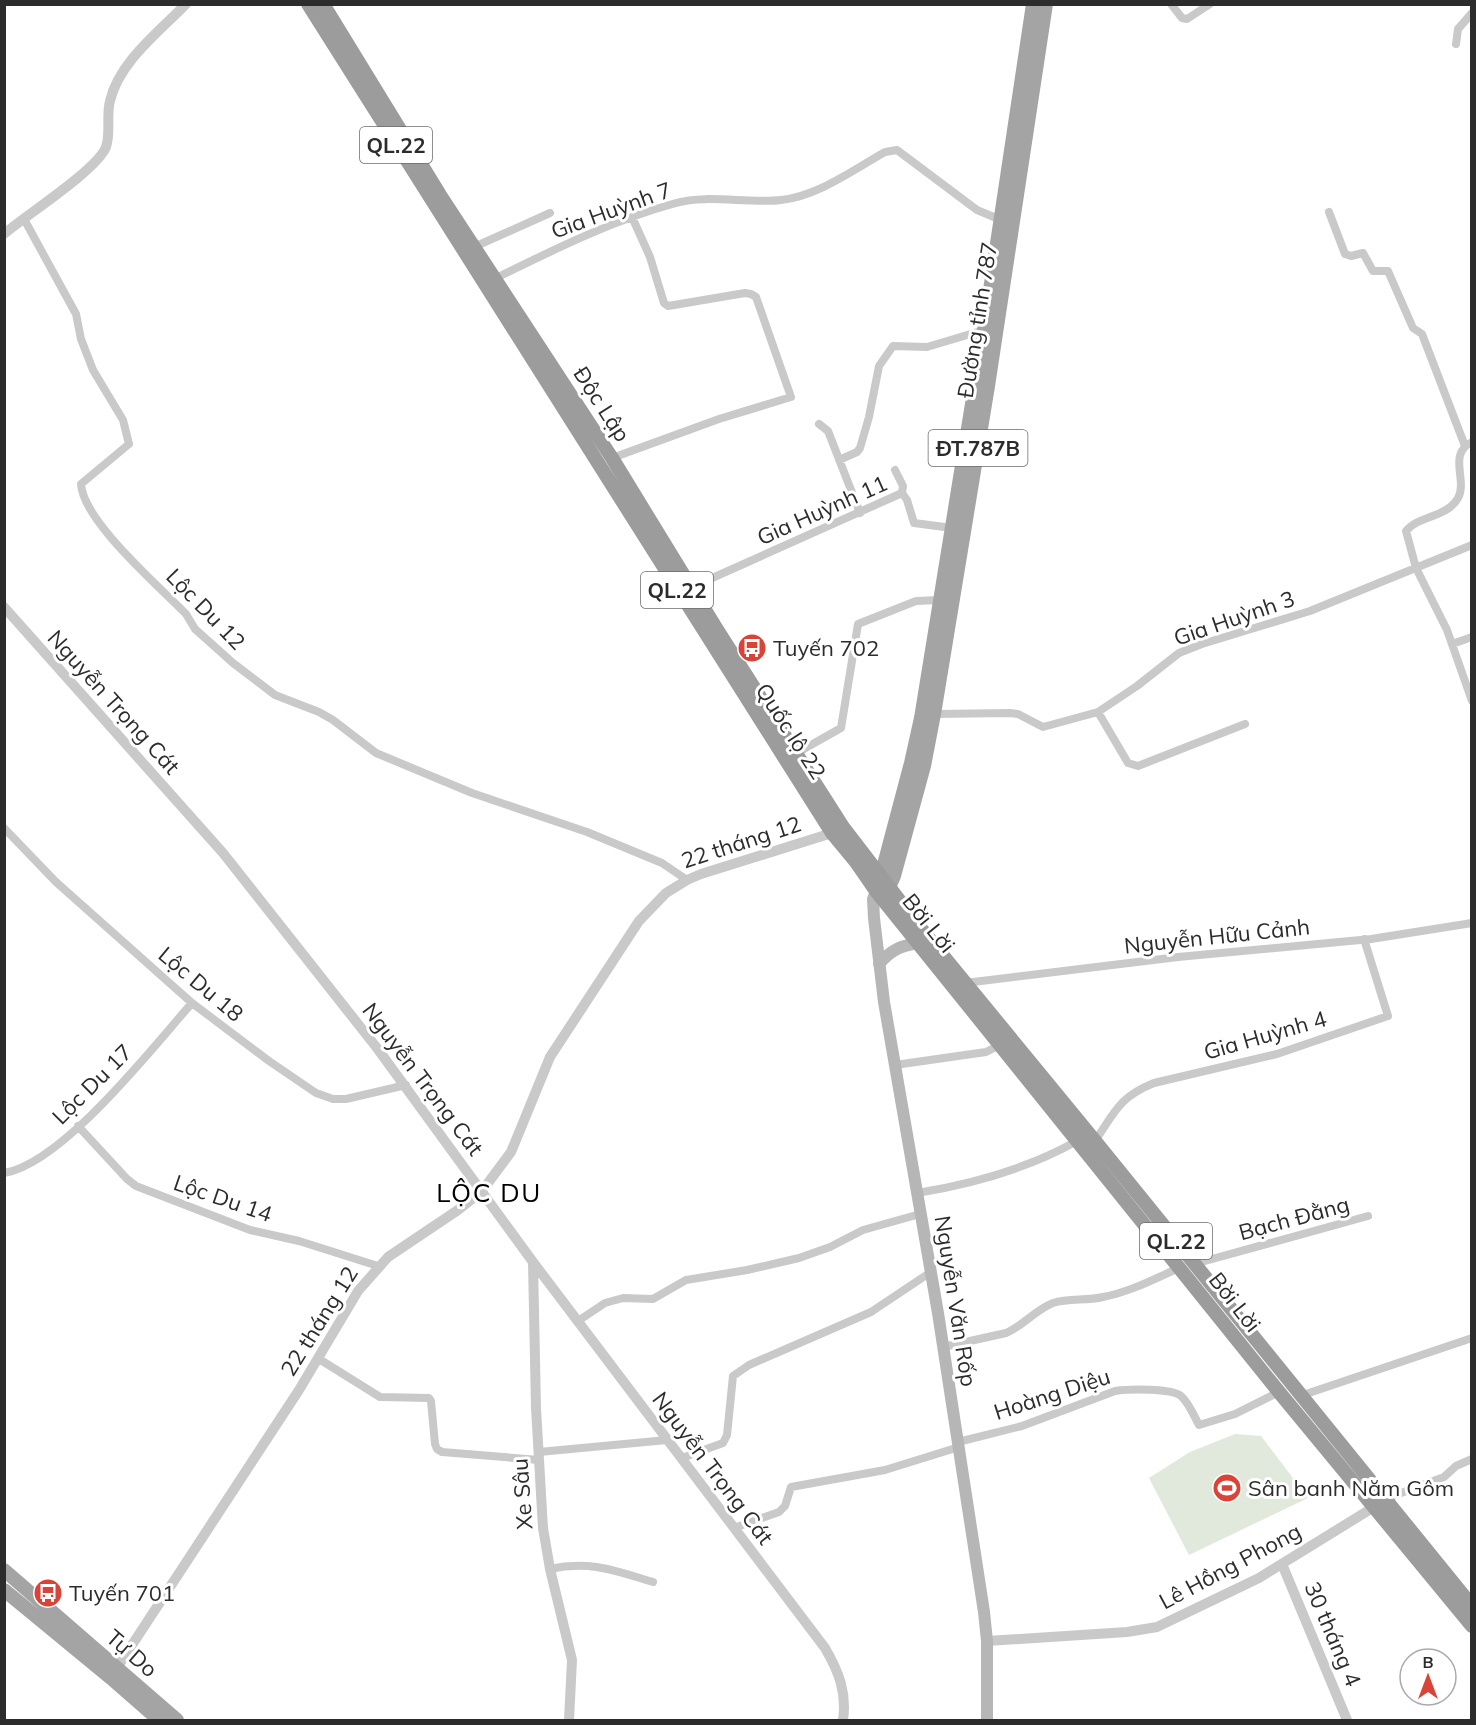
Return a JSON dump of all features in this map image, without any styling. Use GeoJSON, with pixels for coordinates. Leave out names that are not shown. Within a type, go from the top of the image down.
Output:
{"type":"FeatureCollection","features":[{"type":"Feature","properties":{"kind":"highway","name":"Độc Lập"},"geometry":{"type":"LineString","coordinates":[[308,4],[489,282],[550,361],[795,754],[837,830]]}},
{"type":"Feature","properties":{"kind":"highway","name":"Độc Lập"},"geometry":{"type":"LineString","coordinates":[[323,4],[474,247],[489,282]]}},
{"type":"Feature","properties":{"kind":"highway","name":"Quốc lộ 22"},"geometry":{"type":"LineString","coordinates":[[489,282],[856,862],[882,885]]}},
{"type":"Feature","properties":{"kind":"highway","name":"Bời Lời"},"geometry":{"type":"LineString","coordinates":[[882,885],[918,943],[1077,1141],[1300,1396],[1472,1626]]}},
{"type":"Feature","properties":{"kind":"highway","name":"Bời Lời"},"geometry":{"type":"LineString","coordinates":[[882,885],[1095,1141],[1279,1392],[1472,1606]]}},
{"type":"Feature","properties":{"kind":"main road","name":"Đường tỉnh 787"},"geometry":{"type":"LineString","coordinates":[[882,885],[916,741],[984,330],[1033,4]]}},
{"type":"Feature","properties":{"kind":"main road","name":"Đường tỉnh 787"},"geometry":{"type":"LineString","coordinates":[[882,885],[894,876],[924,766],[934,714],[1046,4]]}},
{"type":"Feature","properties":{"kind":"main road","name":"Nguyễn Văn Rốp"},"geometry":{"type":"LineString","coordinates":[[882,885],[873,899],[879,964],[943,1347],[987,1641],[987,1720]]}},
{"type":"Feature","properties":{"kind":"main road"},"geometry":{"type":"LineString","coordinates":[[879,964],[888,953],[901,946],[918,943]]}},
{"type":"Feature","properties":{"kind":"main road","name":"Tự Do"},"geometry":{"type":"LineString","coordinates":[[4,1570],[114,1673],[159,1720]]}},
{"type":"Feature","properties":{"kind":"main road","name":"Tự Do"},"geometry":{"type":"LineString","coordinates":[[7,1596],[177,1720]]}},
{"type":"Feature","properties":{"kind":"street"},"geometry":{"type":"LineString","coordinates":[[4,234],[92,166],[106,147],[109,102],[115,83],[132,59],[186,4]]}},
{"type":"Feature","properties":{"kind":"street"},"geometry":{"type":"LineString","coordinates":[[1171,4],[1182,18],[1186,19],[1210,4]]}},
{"type":"Feature","properties":{"kind":"street"},"geometry":{"type":"LineString","coordinates":[[1456,40],[1458,29],[1472,13]]}},
{"type":"Feature","properties":{"kind":"street","name":"Gia Huỳnh 7"},"geometry":{"type":"LineString","coordinates":[[489,282],[555,249],[632,217],[679,202],[780,201],[801,197],[885,152],[897,150],[977,210],[1000,220]]}},
{"type":"Feature","properties":{"kind":"street"},"geometry":{"type":"LineString","coordinates":[[1329,212],[1345,254],[1351,256],[1363,253],[1373,271],[1388,271],[1413,328],[1422,334],[1468,444],[1460,452],[1458,498],[1445,510],[1418,521],[1406,531],[1416,568],[1452,644],[1472,700]]}},
{"type":"Feature","properties":{"kind":"street"},"geometry":{"type":"LineString","coordinates":[[474,247],[550,213]]}},
{"type":"Feature","properties":{"kind":"street"},"geometry":{"type":"LineString","coordinates":[[612,458],[719,419],[791,397],[756,297],[745,293],[668,306],[664,303],[650,257],[632,217]]}},
{"type":"Feature","properties":{"kind":"street","name":"Lộc Du 12"},"geometry":{"type":"LineString","coordinates":[[24,219],[75,314],[81,339],[93,370],[123,420],[129,444],[81,484],[81,494],[103,528],[186,614],[195,629],[233,663],[275,695],[319,712],[333,720],[376,753],[472,793],[587,832],[662,863],[687,880]]}},
{"type":"Feature","properties":{"kind":"street"},"geometry":{"type":"LineString","coordinates":[[839,460],[857,452],[860,448],[879,366],[893,346],[927,347],[984,330]]}},
{"type":"Feature","properties":{"kind":"street"},"geometry":{"type":"LineString","coordinates":[[819,424],[828,431],[860,513]]}},
{"type":"Feature","properties":{"kind":"street"},"geometry":{"type":"LineString","coordinates":[[895,470],[903,486],[902,493]]}},
{"type":"Feature","properties":{"kind":"street","name":"Gia Huỳnh 11"},"geometry":{"type":"LineString","coordinates":[[692,587],[902,493],[907,500],[914,523],[952,528]]}},
{"type":"Feature","properties":{"kind":"street","name":"Gia Huỳnh 3"},"geometry":{"type":"LineString","coordinates":[[934,714],[1010,713],[1018,714],[1043,727],[1098,712],[1137,686],[1179,653],[1310,611],[1472,545]]}},
{"type":"Feature","properties":{"kind":"street"},"geometry":{"type":"LineString","coordinates":[[795,754],[841,728],[858,624],[916,601],[940,600]]}},
{"type":"Feature","properties":{"kind":"street","name":"Nguyễn Trọng Cát"},"geometry":{"type":"LineString","coordinates":[[4,607],[223,853],[406,1085],[533,1262],[825,1648],[837,1669],[844,1697],[843,1720]]}},
{"type":"Feature","properties":{"kind":"street"},"geometry":{"type":"LineString","coordinates":[[1452,644],[1472,637]]}},
{"type":"Feature","properties":{"kind":"street"},"geometry":{"type":"LineString","coordinates":[[1098,712],[1132,766],[1138,766],[1245,724]]}},
{"type":"Feature","properties":{"kind":"street","name":"Lộc Du 18"},"geometry":{"type":"LineString","coordinates":[[4,828],[56,882],[192,1003],[268,1061],[316,1093],[333,1099],[346,1099],[406,1085]]}},
{"type":"Feature","properties":{"kind":"street","name":"22 tháng 12"},"geometry":{"type":"LineString","coordinates":[[114,1673],[319,1359],[358,1291],[388,1257],[482,1191],[511,1152],[550,1057],[639,921],[666,893],[700,874],[837,830]]}},
{"type":"Feature","properties":{"kind":"street","name":"Nguyễn Hữu Cảnh"},"geometry":{"type":"LineString","coordinates":[[965,983],[1178,957],[1364,939],[1472,923]]}},
{"type":"Feature","properties":{"kind":"street","name":"Gia Huỳnh 4"},"geometry":{"type":"LineString","coordinates":[[1095,1141],[1124,1099],[1136,1090],[1154,1083],[1277,1054],[1389,1016],[1364,939]]}},
{"type":"Feature","properties":{"kind":"street","name":"Lộc Du 17"},"geometry":{"type":"LineString","coordinates":[[4,1173],[12,1172],[43,1155],[101,1106],[192,1003]]}},
{"type":"Feature","properties":{"kind":"street"},"geometry":{"type":"LineString","coordinates":[[895,1065],[986,1052],[1000,1045]]}},
{"type":"Feature","properties":{"kind":"street","name":"Lộc Du 14"},"geometry":{"type":"LineString","coordinates":[[78,1126],[136,1186],[250,1230],[298,1240],[378,1266]]}},
{"type":"Feature","properties":{"kind":"street"},"geometry":{"type":"LineString","coordinates":[[917,1193],[1006,1171],[1050,1156],[1077,1141]]}},
{"type":"Feature","properties":{"kind":"street"},"geometry":{"type":"LineString","coordinates":[[578,1321],[605,1303],[623,1298],[653,1299],[686,1280],[800,1258],[830,1247],[863,1230],[920,1214]]}},
{"type":"Feature","properties":{"kind":"street","name":"Bạch Đằng"},"geometry":{"type":"LineString","coordinates":[[943,1347],[1016,1329],[1050,1304],[1068,1299],[1113,1295],[1187,1266],[1368,1216]]}},
{"type":"Feature","properties":{"kind":"street","name":"Xe Sâu"},"geometry":{"type":"LineString","coordinates":[[533,1262],[536,1408],[543,1528],[550,1569],[572,1660],[569,1720]]}},
{"type":"Feature","properties":{"kind":"street"},"geometry":{"type":"LineString","coordinates":[[682,1458],[723,1443],[727,1435],[733,1376],[749,1365],[871,1312],[931,1272]]}},
{"type":"Feature","properties":{"kind":"street"},"geometry":{"type":"LineString","coordinates":[[1300,1396],[1472,1338]]}},
{"type":"Feature","properties":{"kind":"street"},"geometry":{"type":"LineString","coordinates":[[319,1359],[380,1398],[429,1398],[435,1443],[437,1449],[442,1452],[539,1456],[667,1440]]}},
{"type":"Feature","properties":{"kind":"street","name":"Hoàng Diệu"},"geometry":{"type":"LineString","coordinates":[[734,1528],[779,1512],[785,1506],[791,1487],[885,1470],[958,1444],[1022,1426],[1115,1391],[1129,1389],[1174,1393],[1181,1396],[1199,1425],[1235,1414],[1279,1392]]}},
{"type":"Feature","properties":{"kind":"street","name":"Lê Hồng Phong"},"geometry":{"type":"LineString","coordinates":[[987,1641],[1127,1632],[1157,1627],[1258,1578],[1379,1503],[1444,1477],[1456,1466],[1472,1459]]}},
{"type":"Feature","properties":{"kind":"street"},"geometry":{"type":"LineString","coordinates":[[550,1569],[576,1564],[591,1565],[653,1582]]}},
{"type":"Feature","properties":{"kind":"street","name":"30 tháng 4"},"geometry":{"type":"LineString","coordinates":[[1282,1564],[1347,1720]]}},
{"type":"Feature","properties":{"kind":"shaded area","name":"Sân banh Năm Gôm"},"geometry":{"type":"Polygon","coordinates":[[[1235,1434],[1261,1436],[1308,1498],[1189,1555],[1149,1478],[1190,1452],[1235,1434]]]}},
{"type":"Feature","properties":{"kind":"place","name":"Tuyến 702"},"geometry":{"type":"Point","coordinates":[752,648]}},
{"type":"Feature","properties":{"kind":"place","name":"Sân banh Năm Gôm"},"geometry":{"type":"Point","coordinates":[1227,1488]}},
{"type":"Feature","properties":{"kind":"place","name":"Tuyến 701"},"geometry":{"type":"Point","coordinates":[48,1593]}},
{"type":"Feature","properties":{"kind":"district","name":"LỘC DU"},"geometry":{"type":"Point","coordinates":[489,1192]}}]}
